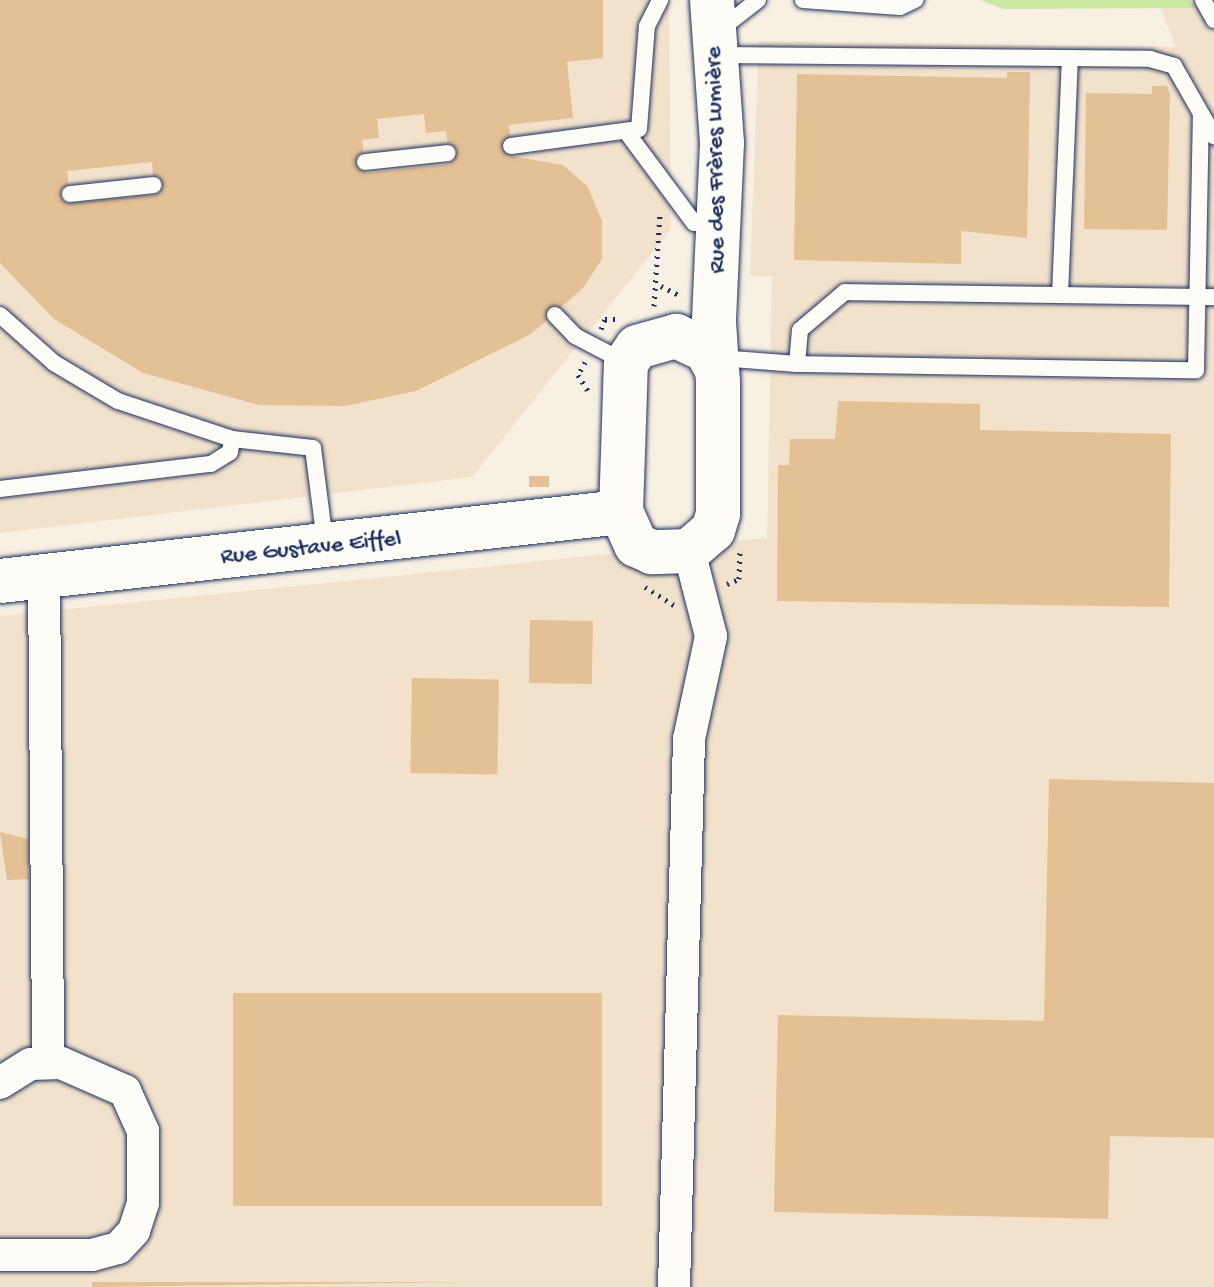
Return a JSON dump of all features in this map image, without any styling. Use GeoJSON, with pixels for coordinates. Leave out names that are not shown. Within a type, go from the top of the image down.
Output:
{"type":"FeatureCollection","features":[{"type":"Feature","properties":{"kind":"street","name":"Rue des Frères Lumière"},"geometry":{"type":"LineString","coordinates":[[640,351],[689,299],[694,223],[683,0]]}},
{"type":"Feature","properties":{"kind":"street","name":"Rue des Frères Lumière"},"geometry":{"type":"LineString","coordinates":[[689,551],[713,530],[718,514],[715,363],[722,159],[714,30]]}},
{"type":"Feature","properties":{"kind":"street"},"geometry":{"type":"LineString","coordinates":[[674,1287],[689,739],[711,636],[689,551],[669,556],[636,545],[621,512],[640,351],[693,341],[715,363]]}},
{"type":"Feature","properties":{"kind":"street","name":"Rue Gustave Eiffel"},"geometry":{"type":"LineString","coordinates":[[0,581],[326,548],[621,512]]}},
{"type":"Feature","properties":{"kind":"street"},"geometry":{"type":"LineString","coordinates":[[44,577],[48,1060]]}},
{"type":"Feature","properties":{"kind":"street"},"geometry":{"type":"LineString","coordinates":[[0,1083],[48,1060],[125,1091],[138,1109],[143,1203],[134,1231],[118,1248],[92,1255],[0,1255]]}},
{"type":"Feature","properties":{"kind":"lane"},"geometry":{"type":"LineString","coordinates":[[511,146],[628,134],[645,119],[647,26],[660,0]]}},
{"type":"Feature","properties":{"kind":"lane"},"geometry":{"type":"LineString","coordinates":[[714,30],[758,0]]}},
{"type":"Feature","properties":{"kind":"lane"},"geometry":{"type":"LineString","coordinates":[[803,0],[900,7],[915,0]]}},
{"type":"Feature","properties":{"kind":"lane"},"geometry":{"type":"LineString","coordinates":[[1203,0],[1214,20]]}},
{"type":"Feature","properties":{"kind":"lane"},"geometry":{"type":"LineString","coordinates":[[714,30],[1174,66],[1214,136]]}},
{"type":"Feature","properties":{"kind":"lane"},"geometry":{"type":"LineString","coordinates":[[1060,295],[1070,58]]}},
{"type":"Feature","properties":{"kind":"lane"},"geometry":{"type":"LineString","coordinates":[[715,363],[1196,370],[1206,297],[1201,114]]}},
{"type":"Feature","properties":{"kind":"lane"},"geometry":{"type":"LineString","coordinates":[[628,134],[694,223]]}},
{"type":"Feature","properties":{"kind":"lane"},"geometry":{"type":"LineString","coordinates":[[365,162],[448,153]]}},
{"type":"Feature","properties":{"kind":"lane"},"geometry":{"type":"LineString","coordinates":[[70,194],[154,185]]}},
{"type":"Feature","properties":{"kind":"lane"},"geometry":{"type":"LineString","coordinates":[[797,364],[800,330],[845,292],[1206,297]]}},
{"type":"Feature","properties":{"kind":"lane"},"geometry":{"type":"LineString","coordinates":[[0,315],[54,363],[118,401],[232,439],[313,448],[326,548]]}},
{"type":"Feature","properties":{"kind":"lane"},"geometry":{"type":"LineString","coordinates":[[555,315],[575,336],[640,351]]}},
{"type":"Feature","properties":{"kind":"lane"},"geometry":{"type":"LineString","coordinates":[[0,489],[200,466],[230,452],[232,439]]}},
{"type":"Feature","properties":{"kind":"shaded area"},"geometry":{"type":"Polygon","coordinates":[[[0,0],[669,0],[671,229],[472,477],[0,533],[0,0]]]}},
{"type":"Feature","properties":{"kind":"shaded area"},"geometry":{"type":"Polygon","coordinates":[[[1157,0],[1214,0],[1214,1287],[0,1287],[0,616],[767,538],[772,277],[750,275],[759,41],[1176,47],[1157,0]]]}},
{"type":"Feature","properties":{"kind":"green space"},"geometry":{"type":"Polygon","coordinates":[[[980,0],[1190,0],[1195,8],[1003,9],[980,0]]]}},
{"type":"Feature","properties":{"kind":"building"},"geometry":{"type":"Polygon","coordinates":[[[0,0],[603,0],[603,58],[567,62],[573,118],[509,125],[512,156],[563,165],[588,187],[602,221],[602,259],[583,288],[531,334],[416,391],[345,406],[259,405],[143,373],[54,319],[0,263],[0,0]],[[424,114],[377,119],[379,138],[362,140],[366,173],[450,164],[446,131],[426,133],[424,114]],[[152,162],[67,171],[71,203],[155,195],[152,162]]]}},
{"type":"Feature","properties":{"kind":"building"},"geometry":{"type":"Polygon","coordinates":[[[1007,72],[1030,72],[1027,238],[961,231],[961,264],[794,260],[797,74],[1007,78],[1007,72]]]}},
{"type":"Feature","properties":{"kind":"building"},"geometry":{"type":"Polygon","coordinates":[[[1152,86],[1167,86],[1170,95],[1167,230],[1084,229],[1086,93],[1152,94],[1152,86]]]}},
{"type":"Feature","properties":{"kind":"building"},"geometry":{"type":"Polygon","coordinates":[[[838,401],[980,404],[980,430],[1171,434],[1169,607],[777,601],[778,465],[789,465],[790,439],[835,439],[838,401]]]}},
{"type":"Feature","properties":{"kind":"building"},"geometry":{"type":"Polygon","coordinates":[[[529,476],[549,476],[549,487],[529,487],[529,476]]]}},
{"type":"Feature","properties":{"kind":"building"},"geometry":{"type":"Polygon","coordinates":[[[530,620],[593,621],[592,684],[529,683],[530,620]]]}},
{"type":"Feature","properties":{"kind":"building"},"geometry":{"type":"Polygon","coordinates":[[[412,678],[499,680],[497,775],[410,773],[412,678]]]}},
{"type":"Feature","properties":{"kind":"building"},"geometry":{"type":"Polygon","coordinates":[[[1049,779],[1214,783],[1214,1138],[1110,1136],[1108,1219],[774,1212],[778,1015],[1044,1021],[1049,779]]]}},
{"type":"Feature","properties":{"kind":"building"},"geometry":{"type":"Polygon","coordinates":[[[0,832],[28,839],[29,879],[7,880],[0,832]]]}},
{"type":"Feature","properties":{"kind":"building"},"geometry":{"type":"Polygon","coordinates":[[[233,993],[602,993],[602,1206],[233,1206],[233,993]]]}},
{"type":"Feature","properties":{"kind":"building"},"geometry":{"type":"Polygon","coordinates":[[[92,1282],[469,1282],[92,1287],[92,1282]]]}}]}
